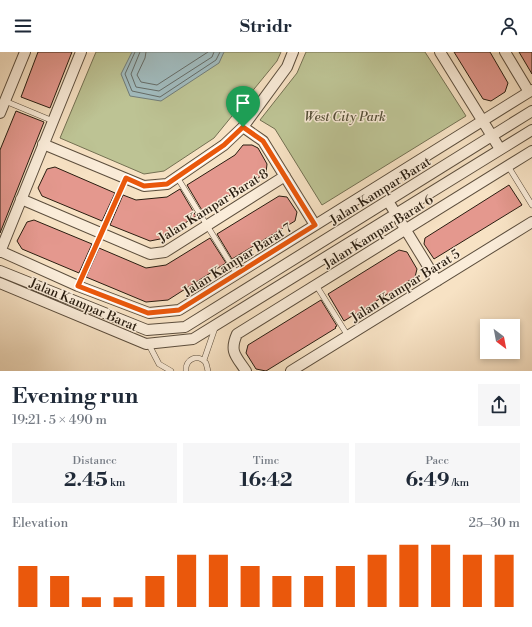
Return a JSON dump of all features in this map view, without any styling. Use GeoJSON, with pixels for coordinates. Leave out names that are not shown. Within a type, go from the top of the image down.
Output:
{"type":"FeatureCollection","features":[{"type":"Feature","properties":{"kind":"street"},"geometry":{"type":"LineString","coordinates":[[0,113],[25,52]]}},
{"type":"Feature","properties":{"kind":"street"},"geometry":{"type":"LineString","coordinates":[[0,251],[80,52]]}},
{"type":"Feature","properties":{"kind":"street"},"geometry":{"type":"LineString","coordinates":[[43,144],[144,186],[167,184],[224,145],[243,127],[287,67],[293,52]]}},
{"type":"Feature","properties":{"kind":"street"},"geometry":{"type":"LineString","coordinates":[[440,52],[500,149]]}},
{"type":"Feature","properties":{"kind":"street"},"geometry":{"type":"LineString","coordinates":[[505,52],[530,91]]}},
{"type":"Feature","properties":{"kind":"street","name":"Jalan Kampar Barat 7"},"geometry":{"type":"LineString","coordinates":[[0,251],[78,286],[148,313],[179,310],[530,91]]}},
{"type":"Feature","properties":{"kind":"street","name":"Jalan Kampar Barat"},"geometry":{"type":"LineString","coordinates":[[0,271],[147,330],[185,327],[532,111]]}},
{"type":"Feature","properties":{"kind":"street"},"geometry":{"type":"LineString","coordinates":[[243,127],[263,141],[315,225]]}},
{"type":"Feature","properties":{"kind":"street","name":"Jalan Kampar Barat"},"geometry":{"type":"LineString","coordinates":[[0,283],[146,344],[193,339],[532,130]]}},
{"type":"Feature","properties":{"kind":"street","name":"Jalan Kampar Barat 6"},"geometry":{"type":"LineString","coordinates":[[246,371],[233,352],[233,343],[238,334],[532,151]]}},
{"type":"Feature","properties":{"kind":"street","name":"Jalan Kampar Barat 8"},"geometry":{"type":"LineString","coordinates":[[21,199],[150,254],[165,252],[285,176]]}},
{"type":"Feature","properties":{"kind":"street"},"geometry":{"type":"LineString","coordinates":[[388,201],[437,281]]}},
{"type":"Feature","properties":{"kind":"street","name":"Jalan Kampar Barat 5"},"geometry":{"type":"LineString","coordinates":[[291,371],[532,222]]}},
{"type":"Feature","properties":{"kind":"street"},"geometry":{"type":"LineString","coordinates":[[29,295],[33,285]]}},
{"type":"Feature","properties":{"kind":"lane"},"geometry":{"type":"LineString","coordinates":[[5,102],[53,120]]}},
{"type":"Feature","properties":{"kind":"lane"},"geometry":{"type":"LineString","coordinates":[[508,166],[532,205]]}},
{"type":"Feature","properties":{"kind":"lane"},"geometry":{"type":"LineString","coordinates":[[177,176],[237,274]]}},
{"type":"Feature","properties":{"kind":"lane"},"geometry":{"type":"LineString","coordinates":[[78,286],[126,178]]}},
{"type":"Feature","properties":{"kind":"lane"},"geometry":{"type":"LineString","coordinates":[[316,285],[348,336]]}},
{"type":"Feature","properties":{"kind":"lane"},"geometry":{"type":"LineString","coordinates":[[204,360],[216,325]]}},
{"type":"Feature","properties":{"kind":"lane"},"geometry":{"type":"LineString","coordinates":[[148,343],[159,364],[170,371]]}},
{"type":"Feature","properties":{"kind":"lane"},"geometry":{"type":"LineString","coordinates":[[185,371],[187,363],[193,358],[200,358],[204,360],[208,366],[208,371]]}},
{"type":"Feature","properties":{"kind":"green space"},"geometry":{"type":"Polygon","coordinates":[[[96,52],[281,52],[277,61],[214,138],[164,171],[144,174],[60,138],[96,52]]]}},
{"type":"Feature","properties":{"kind":"green space","name":"West City Park"},"geometry":{"type":"Polygon","coordinates":[[[306,52],[425,52],[466,116],[322,205],[275,129],[260,120],[297,73],[306,52]]]}},
{"type":"Feature","properties":{"kind":"water"},"geometry":{"type":"Polygon","coordinates":[[[132,52],[224,52],[219,63],[161,101],[130,96],[121,74],[132,52]]]}},
{"type":"Feature","properties":{"kind":"building"},"geometry":{"type":"Polygon","coordinates":[[[38,52],[72,52],[50,108],[21,97],[38,52]]]}},
{"type":"Feature","properties":{"kind":"building"},"geometry":{"type":"Polygon","coordinates":[[[454,52],[490,52],[508,83],[505,92],[491,101],[483,99],[454,52]]]}},
{"type":"Feature","properties":{"kind":"building"},"geometry":{"type":"Polygon","coordinates":[[[519,52],[532,52],[532,74],[519,52]]]}},
{"type":"Feature","properties":{"kind":"building"},"geometry":{"type":"Polygon","coordinates":[[[16,111],[44,122],[0,233],[0,150],[16,111]]]}},
{"type":"Feature","properties":{"kind":"building"},"geometry":{"type":"Polygon","coordinates":[[[243,145],[252,145],[258,148],[267,164],[266,173],[203,212],[187,185],[235,155],[243,145]]]}},
{"type":"Feature","properties":{"kind":"building"},"geometry":{"type":"Polygon","coordinates":[[[55,167],[115,193],[102,221],[42,196],[38,188],[47,169],[55,167]]]}},
{"type":"Feature","properties":{"kind":"building"},"geometry":{"type":"Polygon","coordinates":[[[509,185],[522,205],[434,259],[424,244],[425,238],[509,185]]]}},
{"type":"Feature","properties":{"kind":"building"},"geometry":{"type":"Polygon","coordinates":[[[180,189],[196,216],[160,239],[150,241],[110,225],[123,195],[136,200],[167,197],[180,189]]]}},
{"type":"Feature","properties":{"kind":"building"},"geometry":{"type":"Polygon","coordinates":[[[279,196],[287,197],[297,212],[295,221],[232,259],[217,234],[279,196]]]}},
{"type":"Feature","properties":{"kind":"building"},"geometry":{"type":"Polygon","coordinates":[[[34,220],[92,244],[79,273],[22,249],[17,241],[27,222],[34,220]]]}},
{"type":"Feature","properties":{"kind":"building"},"geometry":{"type":"Polygon","coordinates":[[[210,238],[226,263],[168,300],[146,302],[86,277],[99,248],[146,268],[166,265],[210,238]]]}},
{"type":"Feature","properties":{"kind":"building"},"geometry":{"type":"Polygon","coordinates":[[[399,250],[407,252],[417,269],[415,277],[344,321],[328,294],[399,250]]]}},
{"type":"Feature","properties":{"kind":"building"},"geometry":{"type":"Polygon","coordinates":[[[321,300],[337,326],[335,327],[336,328],[266,371],[256,369],[246,353],[248,345],[321,300]]]}},
{"type":"Feature","properties":{"kind":"route"},"geometry":{"type":"LineString","coordinates":[[243,127],[263,141],[315,225],[179,310],[148,313],[78,286],[126,178],[144,186],[167,184],[224,145],[243,127]]}}]}
